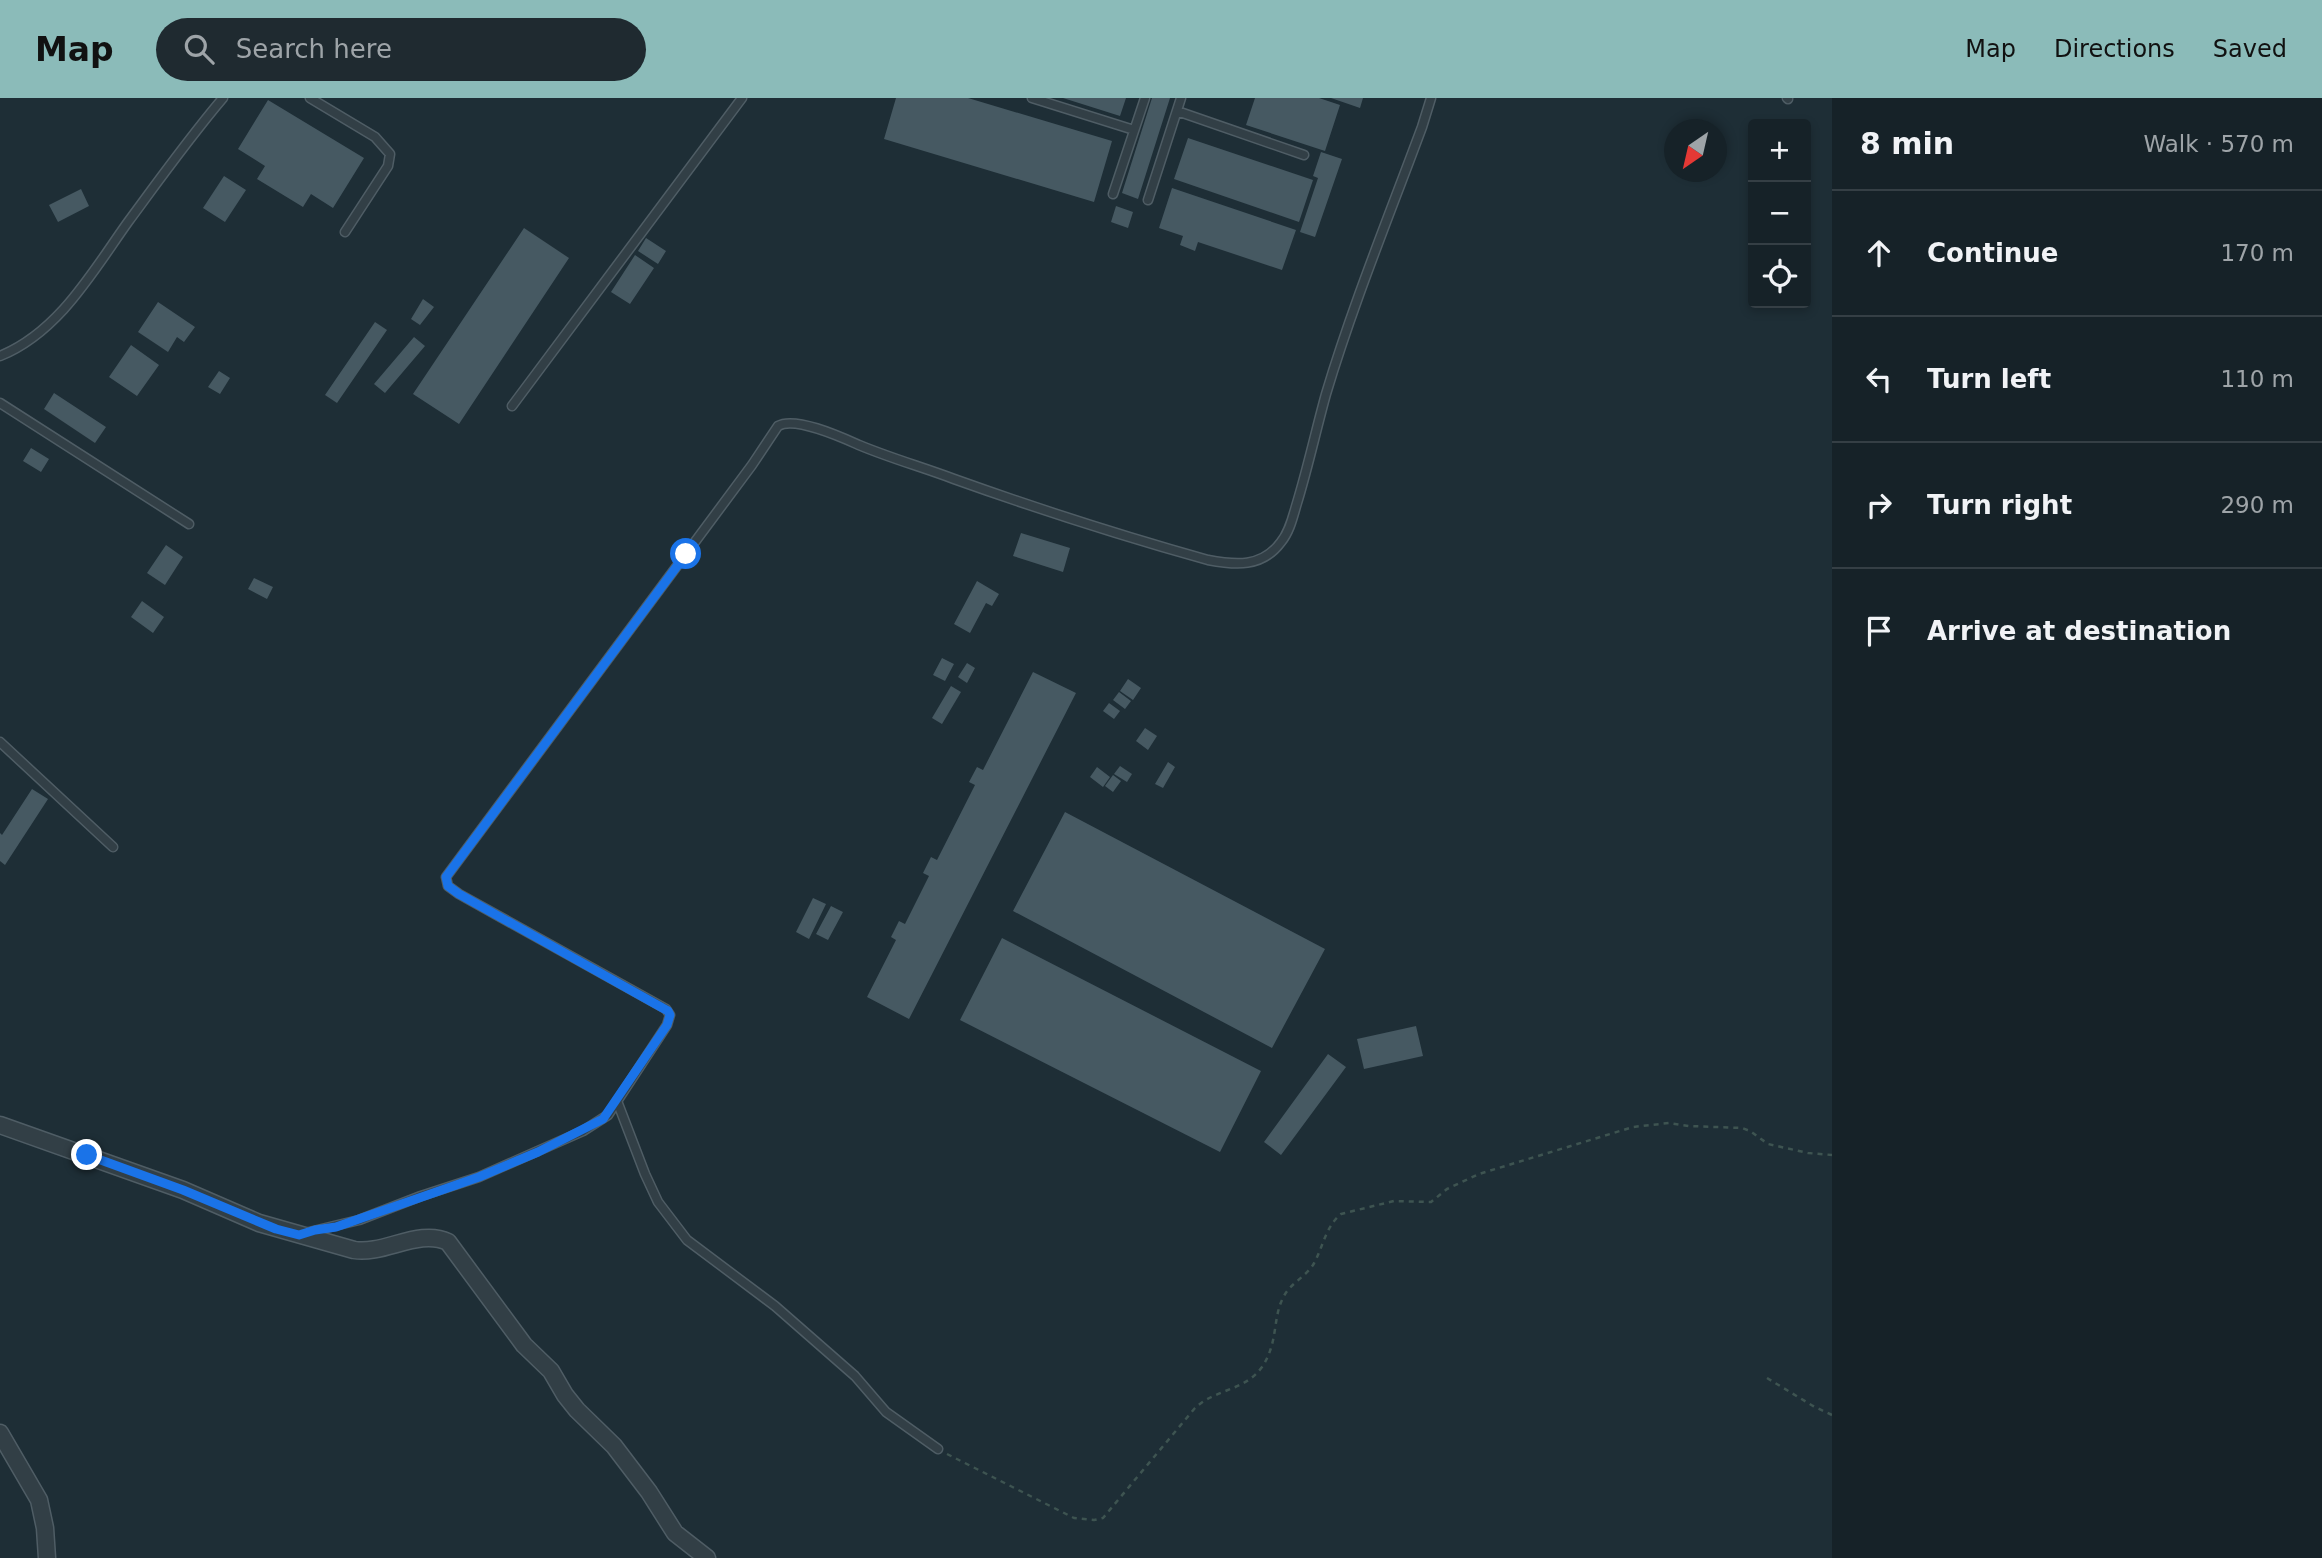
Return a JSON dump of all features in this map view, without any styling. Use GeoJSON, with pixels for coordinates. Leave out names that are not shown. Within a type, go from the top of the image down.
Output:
{"type":"FeatureCollection","features":[{"type":"Feature","properties":{"kind":"street"},"geometry":{"type":"LineString","coordinates":[[0,1125],[183,1190],[259,1223],[299,1235],[364,1251],[426,1238],[447,1242],[524,1345],[551,1371],[571,1403],[614,1446],[676,1533],[707,1558]]}},
{"type":"Feature","properties":{"kind":"street"},"geometry":{"type":"LineString","coordinates":[[0,1433],[39,1500],[45,1528],[47,1558]]}},
{"type":"Feature","properties":{"kind":"lane"},"geometry":{"type":"LineString","coordinates":[[0,356],[17,349],[65,309],[191,135],[223,98]]}},
{"type":"Feature","properties":{"kind":"lane"},"geometry":{"type":"LineString","coordinates":[[310,98],[375,137],[390,154],[388,166],[345,232]]}},
{"type":"Feature","properties":{"kind":"lane"},"geometry":{"type":"LineString","coordinates":[[512,406],[742,98]]}},
{"type":"Feature","properties":{"kind":"lane"},"geometry":{"type":"LineString","coordinates":[[1032,98],[1134,130]]}},
{"type":"Feature","properties":{"kind":"lane"},"geometry":{"type":"LineString","coordinates":[[1113,194],[1145,98]]}},
{"type":"Feature","properties":{"kind":"lane"},"geometry":{"type":"LineString","coordinates":[[1148,200],[1181,98]]}},
{"type":"Feature","properties":{"kind":"lane"},"geometry":{"type":"LineString","coordinates":[[299,1235],[359,1220],[514,1162],[603,1119],[667,1025],[670,1015],[668,1011],[459,894],[448,886],[446,877],[744,476],[778,426],[784,423],[805,426],[1027,505],[1208,560],[1236,565],[1266,556],[1280,544],[1287,533],[1349,324],[1431,98]]}},
{"type":"Feature","properties":{"kind":"lane"},"geometry":{"type":"LineString","coordinates":[[1177,111],[1304,155]]}},
{"type":"Feature","properties":{"kind":"lane"},"geometry":{"type":"LineString","coordinates":[[0,403],[189,524]]}},
{"type":"Feature","properties":{"kind":"lane"},"geometry":{"type":"LineString","coordinates":[[0,742],[113,847]]}},
{"type":"Feature","properties":{"kind":"lane"},"geometry":{"type":"LineString","coordinates":[[617,1101],[658,1202],[687,1240],[775,1306],[855,1376],[886,1412],[938,1449]]}},
{"type":"Feature","properties":{"kind":"path"},"geometry":{"type":"LineString","coordinates":[[938,1449],[1074,1518],[1103,1518],[1195,1408],[1210,1396],[1241,1385],[1255,1376],[1273,1346],[1283,1296],[1311,1268],[1328,1231],[1341,1214],[1394,1201],[1430,1202],[1447,1189],[1479,1174],[1633,1127],[1669,1123],[1745,1129],[1768,1144],[1832,1155]]}},
{"type":"Feature","properties":{"kind":"path"},"geometry":{"type":"LineString","coordinates":[[1767,1378],[1832,1415]]}},
{"type":"Feature","properties":{"kind":"building"},"geometry":{"type":"Polygon","coordinates":[[[896,98],[968,98],[1112,141],[1094,202],[884,139],[896,98]]]}},
{"type":"Feature","properties":{"kind":"building"},"geometry":{"type":"Polygon","coordinates":[[[1063,98],[1126,98],[1120,116],[1063,98]]]}},
{"type":"Feature","properties":{"kind":"building"},"geometry":{"type":"Polygon","coordinates":[[[1152,98],[1170,98],[1138,199],[1122,193],[1152,98]]]}},
{"type":"Feature","properties":{"kind":"building"},"geometry":{"type":"Polygon","coordinates":[[[1255,98],[1319,98],[1340,105],[1325,151],[1246,125],[1255,98]]]}},
{"type":"Feature","properties":{"kind":"building"},"geometry":{"type":"Polygon","coordinates":[[[1331,98],[1363,98],[1360,108],[1331,98]]]}},
{"type":"Feature","properties":{"kind":"building"},"geometry":{"type":"Polygon","coordinates":[[[268,100],[364,158],[333,208],[311,194],[303,207],[257,179],[265,166],[238,149],[268,100]]]}},
{"type":"Feature","properties":{"kind":"building"},"geometry":{"type":"Polygon","coordinates":[[[1188,138],[1313,180],[1299,222],[1174,179],[1188,138]]]}},
{"type":"Feature","properties":{"kind":"building"},"geometry":{"type":"Polygon","coordinates":[[[1321,152],[1342,159],[1315,237],[1300,232],[1318,178],[1313,176],[1321,152]]]}},
{"type":"Feature","properties":{"kind":"building"},"geometry":{"type":"Polygon","coordinates":[[[224,176],[246,190],[225,222],[203,208],[224,176]]]}},
{"type":"Feature","properties":{"kind":"building"},"geometry":{"type":"Polygon","coordinates":[[[1172,188],[1296,230],[1282,270],[1198,242],[1195,251],[1180,245],[1183,236],[1159,228],[1172,188]]]}},
{"type":"Feature","properties":{"kind":"building"},"geometry":{"type":"Polygon","coordinates":[[[81,189],[89,206],[58,222],[49,205],[81,189]]]}},
{"type":"Feature","properties":{"kind":"building"},"geometry":{"type":"Polygon","coordinates":[[[1116,206],[1133,212],[1128,228],[1111,222],[1116,206]]]}},
{"type":"Feature","properties":{"kind":"building"},"geometry":{"type":"Polygon","coordinates":[[[524,228],[569,258],[459,424],[413,394],[524,228]]]}},
{"type":"Feature","properties":{"kind":"building"},"geometry":{"type":"Polygon","coordinates":[[[646,238],[666,251],[658,264],[638,251],[646,238]]]}},
{"type":"Feature","properties":{"kind":"building"},"geometry":{"type":"Polygon","coordinates":[[[635,255],[654,268],[630,304],[611,292],[635,255]]]}},
{"type":"Feature","properties":{"kind":"building"},"geometry":{"type":"Polygon","coordinates":[[[423,299],[434,307],[420,325],[411,319],[423,299]]]}},
{"type":"Feature","properties":{"kind":"building"},"geometry":{"type":"Polygon","coordinates":[[[158,302],[195,327],[184,342],[177,337],[168,352],[138,332],[158,302]]]}},
{"type":"Feature","properties":{"kind":"building"},"geometry":{"type":"Polygon","coordinates":[[[375,322],[387,330],[337,403],[325,395],[375,322]]]}},
{"type":"Feature","properties":{"kind":"building"},"geometry":{"type":"Polygon","coordinates":[[[414,337],[425,346],[385,393],[374,384],[414,337]]]}},
{"type":"Feature","properties":{"kind":"building"},"geometry":{"type":"Polygon","coordinates":[[[131,345],[159,365],[137,396],[109,377],[131,345]]]}},
{"type":"Feature","properties":{"kind":"building"},"geometry":{"type":"Polygon","coordinates":[[[219,371],[230,378],[220,394],[208,387],[219,371]]]}},
{"type":"Feature","properties":{"kind":"building"},"geometry":{"type":"Polygon","coordinates":[[[54,393],[106,427],[95,443],[44,409],[54,393]]]}},
{"type":"Feature","properties":{"kind":"building"},"geometry":{"type":"Polygon","coordinates":[[[31,448],[49,459],[41,472],[23,461],[31,448]]]}},
{"type":"Feature","properties":{"kind":"building"},"geometry":{"type":"Polygon","coordinates":[[[1021,533],[1070,548],[1063,572],[1013,556],[1021,533]]]}},
{"type":"Feature","properties":{"kind":"building"},"geometry":{"type":"Polygon","coordinates":[[[166,545],[183,557],[165,585],[147,573],[166,545]]]}},
{"type":"Feature","properties":{"kind":"building"},"geometry":{"type":"Polygon","coordinates":[[[254,578],[273,587],[267,599],[248,589],[254,578]]]}},
{"type":"Feature","properties":{"kind":"building"},"geometry":{"type":"Polygon","coordinates":[[[977,581],[999,594],[992,606],[986,603],[970,633],[954,624],[977,581]]]}},
{"type":"Feature","properties":{"kind":"building"},"geometry":{"type":"Polygon","coordinates":[[[142,601],[164,617],[153,633],[131,617],[142,601]]]}},
{"type":"Feature","properties":{"kind":"building"},"geometry":{"type":"Polygon","coordinates":[[[942,658],[954,664],[945,681],[933,675],[942,658]]]}},
{"type":"Feature","properties":{"kind":"building"},"geometry":{"type":"Polygon","coordinates":[[[967,663],[975,668],[967,683],[958,677],[967,663]]]}},
{"type":"Feature","properties":{"kind":"building"},"geometry":{"type":"Polygon","coordinates":[[[1033,672],[1076,693],[909,1019],[867,997],[896,940],[891,937],[899,921],[905,924],[929,876],[923,873],[931,857],[937,860],[975,785],[969,782],[977,767],[983,770],[1033,672]]]}},
{"type":"Feature","properties":{"kind":"building"},"geometry":{"type":"Polygon","coordinates":[[[1128,679],[1141,688],[1133,700],[1120,691],[1128,679]]]}},
{"type":"Feature","properties":{"kind":"building"},"geometry":{"type":"Polygon","coordinates":[[[951,686],[961,692],[942,724],[932,718],[951,686]]]}},
{"type":"Feature","properties":{"kind":"building"},"geometry":{"type":"Polygon","coordinates":[[[1119,692],[1131,701],[1125,709],[1113,700],[1119,692]]]}},
{"type":"Feature","properties":{"kind":"building"},"geometry":{"type":"Polygon","coordinates":[[[1109,703],[1120,711],[1114,719],[1103,711],[1109,703]]]}},
{"type":"Feature","properties":{"kind":"building"},"geometry":{"type":"Polygon","coordinates":[[[1145,728],[1157,736],[1148,750],[1136,741],[1145,728]]]}},
{"type":"Feature","properties":{"kind":"building"},"geometry":{"type":"Polygon","coordinates":[[[1168,762],[1175,767],[1163,788],[1155,784],[1168,762]]]}},
{"type":"Feature","properties":{"kind":"building"},"geometry":{"type":"Polygon","coordinates":[[[1120,766],[1132,774],[1127,782],[1114,774],[1120,766]]]}},
{"type":"Feature","properties":{"kind":"building"},"geometry":{"type":"Polygon","coordinates":[[[1097,767],[1110,777],[1103,787],[1090,777],[1097,767]]]}},
{"type":"Feature","properties":{"kind":"building"},"geometry":{"type":"Polygon","coordinates":[[[1113,775],[1121,781],[1113,792],[1105,786],[1113,775]]]}},
{"type":"Feature","properties":{"kind":"building"},"geometry":{"type":"Polygon","coordinates":[[[32,789],[48,799],[5,865],[0,861],[0,833],[2,835],[32,789]]]}},
{"type":"Feature","properties":{"kind":"building"},"geometry":{"type":"Polygon","coordinates":[[[1065,812],[1325,949],[1272,1048],[1013,911],[1065,812]]]}},
{"type":"Feature","properties":{"kind":"building"},"geometry":{"type":"Polygon","coordinates":[[[813,898],[826,904],[809,939],[796,932],[813,898]]]}},
{"type":"Feature","properties":{"kind":"building"},"geometry":{"type":"Polygon","coordinates":[[[831,906],[843,912],[828,940],[816,934],[831,906]]]}},
{"type":"Feature","properties":{"kind":"building"},"geometry":{"type":"Polygon","coordinates":[[[1002,938],[1261,1071],[1220,1152],[960,1020],[1002,938]]]}},
{"type":"Feature","properties":{"kind":"building"},"geometry":{"type":"Polygon","coordinates":[[[1416,1026],[1423,1056],[1364,1069],[1357,1039],[1416,1026]]]}},
{"type":"Feature","properties":{"kind":"building"},"geometry":{"type":"Polygon","coordinates":[[[1328,1054],[1346,1067],[1281,1155],[1264,1142],[1328,1054]]]}},
{"type":"Feature","properties":{"kind":"route"},"geometry":{"type":"LineString","coordinates":[[87,1155],[183,1190],[259,1223],[299,1235],[359,1220],[479,1177],[583,1131],[608,1115],[667,1025],[670,1019],[668,1011],[459,894],[448,886],[446,877],[686,554]]}}]}
